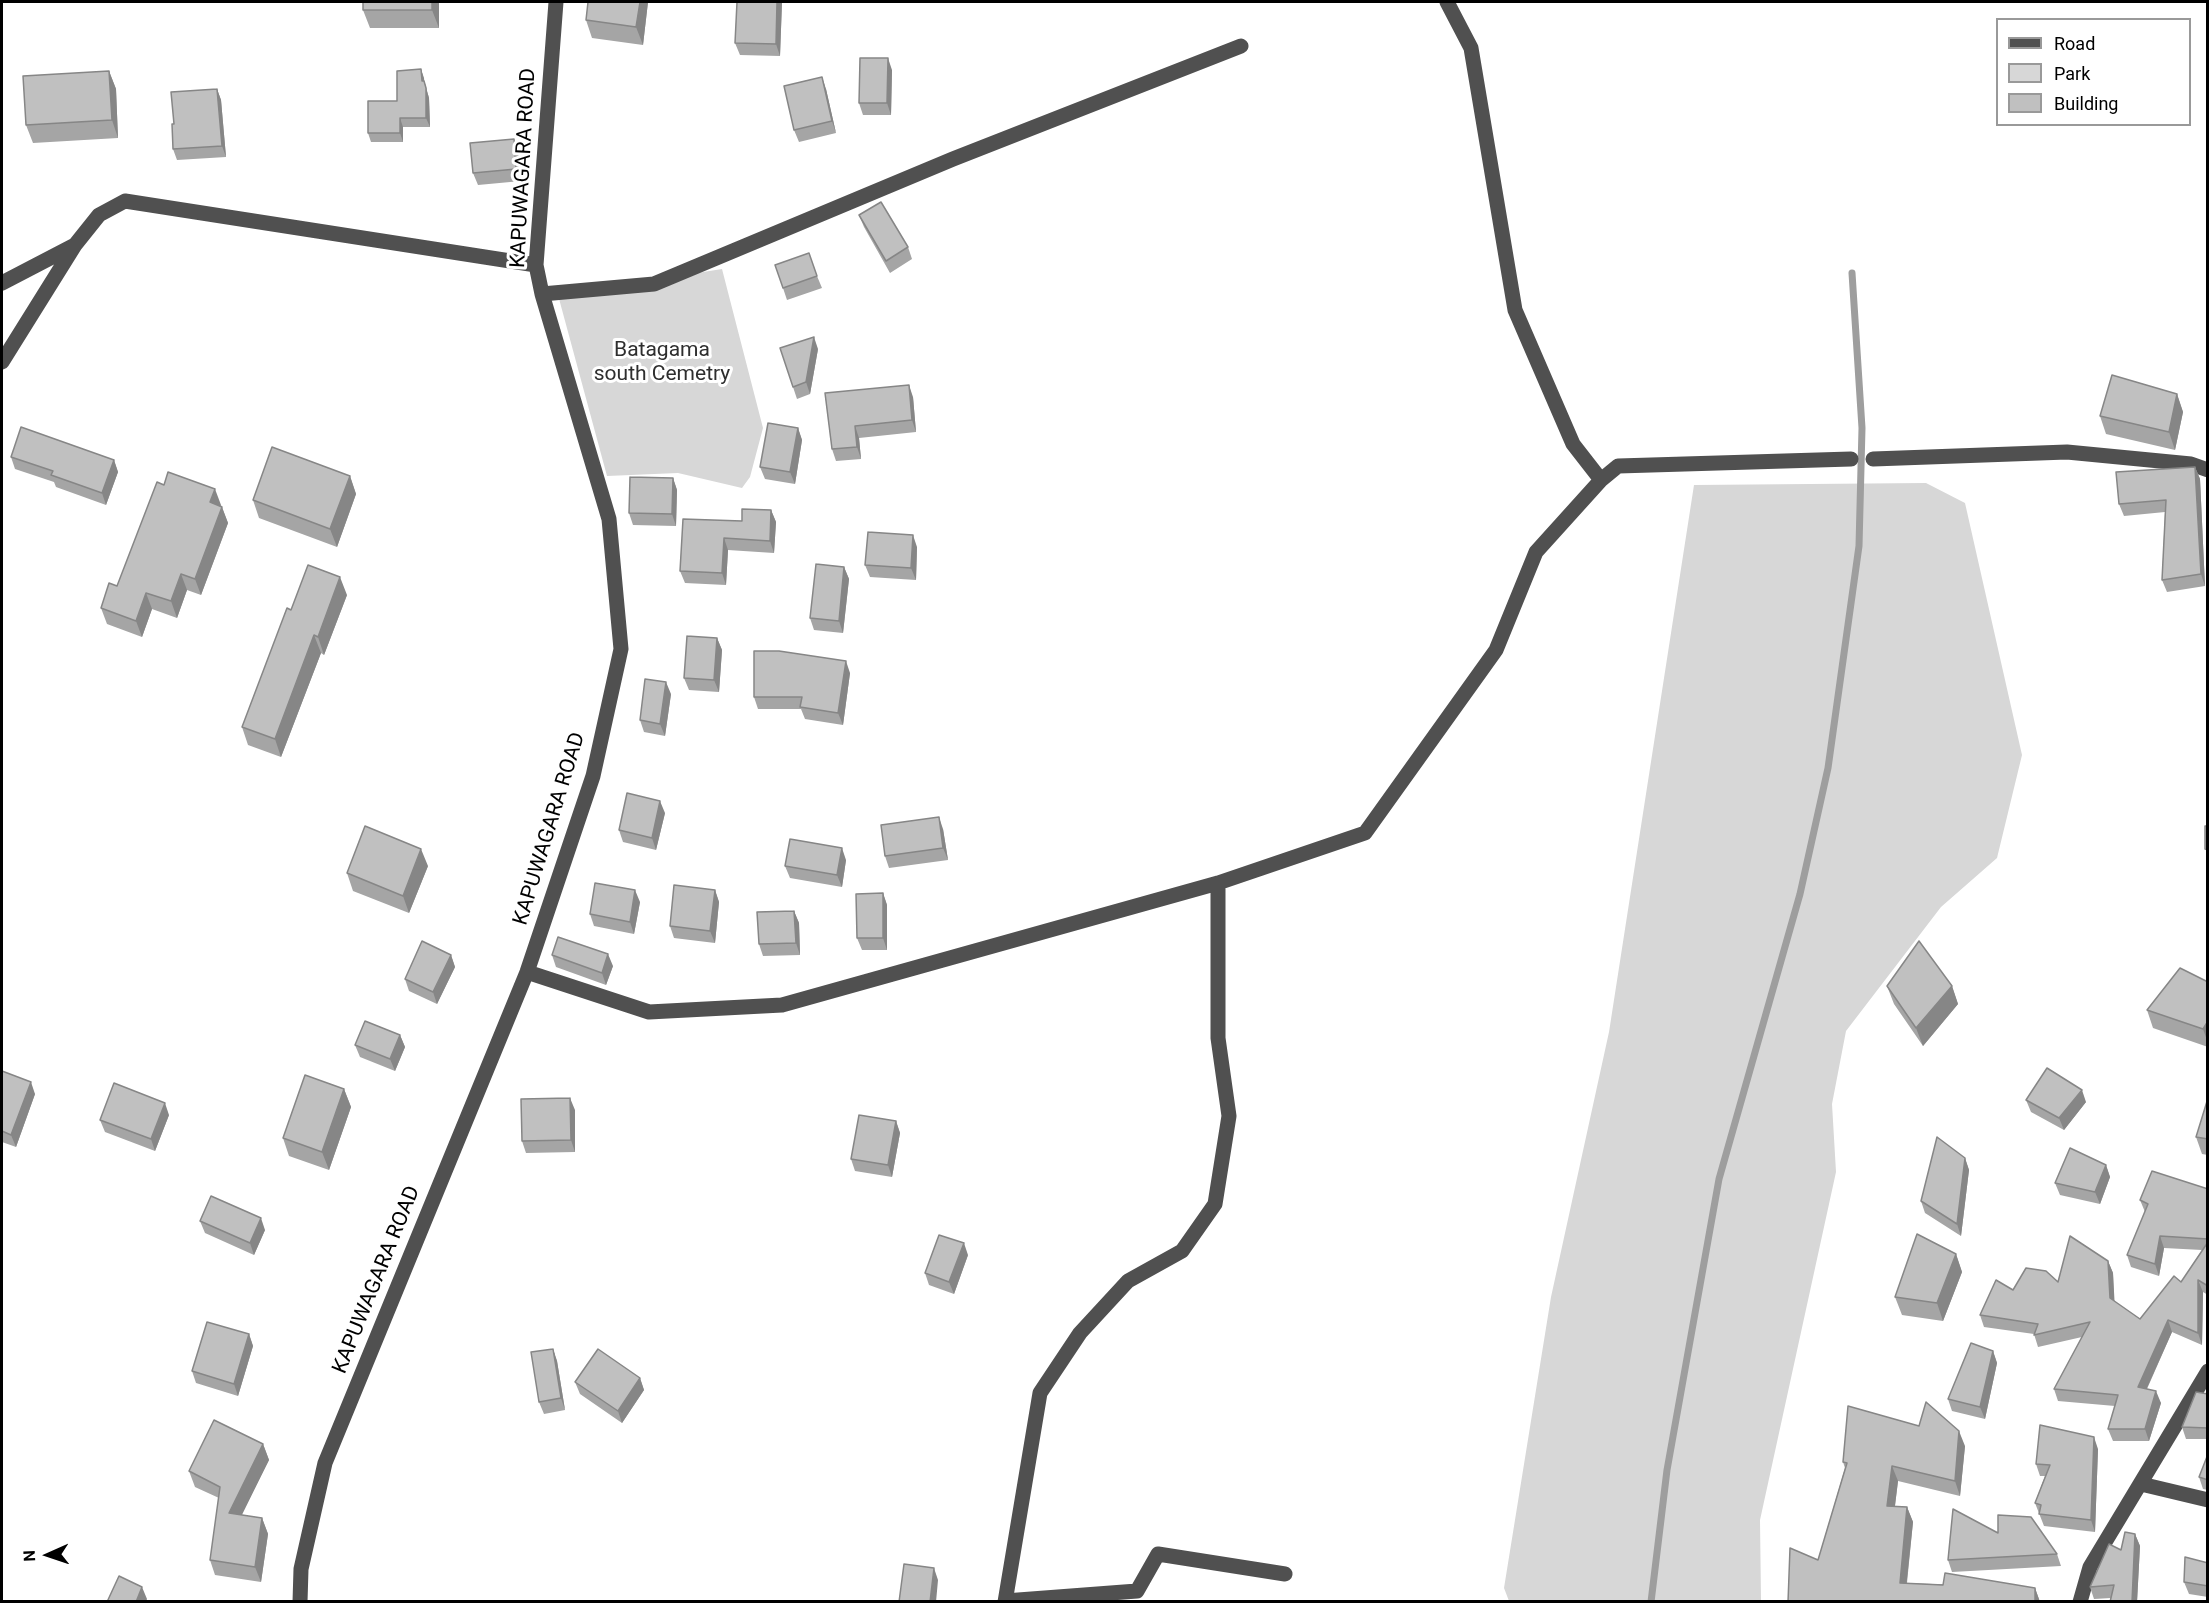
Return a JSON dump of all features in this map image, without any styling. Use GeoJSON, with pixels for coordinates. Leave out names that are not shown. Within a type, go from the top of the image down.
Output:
{"type":"FeatureCollection","features":[{"type":"Feature","properties":{"kind":"street","name":"KAPUWAGARA ROAD"},"geometry":{"type":"LineString","coordinates":[[300,1602],[300,1569],[325,1463],[526,972],[593,776],[621,650],[609,519],[542,294],[536,265],[556,2]]}},
{"type":"Feature","properties":{"kind":"street"},"geometry":{"type":"LineString","coordinates":[[1447,2],[1471,48],[1515,310],[1573,444],[1601,480]]}},
{"type":"Feature","properties":{"kind":"street"},"geometry":{"type":"LineString","coordinates":[[542,294],[654,284],[953,159],[1241,46]]}},
{"type":"Feature","properties":{"kind":"street"},"geometry":{"type":"LineString","coordinates":[[2,362],[75,245],[99,215],[124,201],[536,265]]}},
{"type":"Feature","properties":{"kind":"street"},"geometry":{"type":"LineString","coordinates":[[2,283],[75,245]]}},
{"type":"Feature","properties":{"kind":"street"},"geometry":{"type":"LineString","coordinates":[[1873,459],[2067,452],[2191,465],[2208,470]]}},
{"type":"Feature","properties":{"kind":"street"},"geometry":{"type":"LineString","coordinates":[[526,972],[649,1012],[782,1005],[1218,883],[1365,833],[1496,650],[1536,552],[1601,480],[1618,466],[1851,459]]}},
{"type":"Feature","properties":{"kind":"street"},"geometry":{"type":"LineString","coordinates":[[1218,883],[1218,1038],[1229,1116],[1215,1204],[1182,1251],[1128,1281],[1080,1333],[1040,1393],[1005,1601],[1137,1591],[1158,1554],[1285,1574]]}},
{"type":"Feature","properties":{"kind":"street"},"geometry":{"type":"LineString","coordinates":[[2080,1602],[2090,1567],[2208,1371]]}},
{"type":"Feature","properties":{"kind":"street"},"geometry":{"type":"LineString","coordinates":[[2141,1484],[2208,1500]]}},
{"type":"Feature","properties":{"kind":"green space","name":"Batagama south Cemetry"},"geometry":{"type":"Polygon","coordinates":[[[722,269],[763,428],[750,477],[742,488],[678,473],[607,476],[558,295],[722,269]]]}},
{"type":"Feature","properties":{"kind":"green space"},"geometry":{"type":"Polygon","coordinates":[[[1926,483],[1965,503],[2022,755],[1997,858],[1941,907],[1846,1031],[1832,1104],[1836,1172],[1760,1520],[1761,1601],[1509,1601],[1504,1588],[1551,1297],[1609,1032],[1694,485],[1926,483]]]}},
{"type":"Feature","properties":{"kind":"building"},"geometry":{"type":"Polygon","coordinates":[[[363,2],[432,2],[432,10],[363,10],[363,2]]]}},
{"type":"Feature","properties":{"kind":"building"},"geometry":{"type":"Polygon","coordinates":[[[588,2],[640,2],[636,27],[586,20],[588,2]]]}},
{"type":"Feature","properties":{"kind":"building"},"geometry":{"type":"Polygon","coordinates":[[[737,2],[777,2],[776,44],[735,43],[737,2]]]}},
{"type":"Feature","properties":{"kind":"building"},"geometry":{"type":"Polygon","coordinates":[[[860,58],[888,58],[887,103],[859,103],[860,58]]]}},
{"type":"Feature","properties":{"kind":"building"},"geometry":{"type":"Polygon","coordinates":[[[421,69],[422,81],[426,88],[426,118],[400,118],[400,133],[368,133],[368,101],[397,101],[397,71],[421,69]]]}},
{"type":"Feature","properties":{"kind":"building"},"geometry":{"type":"Polygon","coordinates":[[[109,71],[112,120],[26,125],[23,76],[109,71]]]}},
{"type":"Feature","properties":{"kind":"building"},"geometry":{"type":"Polygon","coordinates":[[[822,77],[832,121],[794,130],[784,86],[822,77]]]}},
{"type":"Feature","properties":{"kind":"building"},"geometry":{"type":"Polygon","coordinates":[[[217,89],[222,146],[173,149],[172,124],[174,124],[171,92],[217,89]]]}},
{"type":"Feature","properties":{"kind":"building"},"geometry":{"type":"Polygon","coordinates":[[[514,139],[516,169],[473,173],[470,143],[514,139]]]}},
{"type":"Feature","properties":{"kind":"building"},"geometry":{"type":"Polygon","coordinates":[[[881,202],[908,247],[886,261],[859,215],[881,202]]]}},
{"type":"Feature","properties":{"kind":"building"},"geometry":{"type":"Polygon","coordinates":[[[809,253],[817,276],[783,288],[775,265],[809,253]]]}},
{"type":"Feature","properties":{"kind":"building"},"geometry":{"type":"Polygon","coordinates":[[[814,337],[806,382],[793,387],[780,348],[814,337]]]}},
{"type":"Feature","properties":{"kind":"building"},"geometry":{"type":"Polygon","coordinates":[[[2112,375],[2177,394],[2169,432],[2100,416],[2112,375]]]}},
{"type":"Feature","properties":{"kind":"building"},"geometry":{"type":"Polygon","coordinates":[[[909,385],[912,420],[855,426],[857,447],[832,449],[825,393],[909,385]]]}},
{"type":"Feature","properties":{"kind":"building"},"geometry":{"type":"Polygon","coordinates":[[[768,423],[798,428],[790,472],[760,467],[768,423]]]}},
{"type":"Feature","properties":{"kind":"building"},"geometry":{"type":"Polygon","coordinates":[[[21,427],[114,460],[102,493],[51,475],[53,471],[11,457],[21,427]]]}},
{"type":"Feature","properties":{"kind":"building"},"geometry":{"type":"Polygon","coordinates":[[[272,447],[350,476],[330,529],[253,500],[272,447]]]}},
{"type":"Feature","properties":{"kind":"building"},"geometry":{"type":"Polygon","coordinates":[[[2195,467],[2201,574],[2162,580],[2166,500],[2119,504],[2116,472],[2195,467]]]}},
{"type":"Feature","properties":{"kind":"building"},"geometry":{"type":"Polygon","coordinates":[[[168,472],[215,489],[210,502],[222,507],[195,579],[181,574],[171,601],[146,593],[136,621],[101,608],[109,583],[117,586],[157,482],[164,485],[168,472]]]}},
{"type":"Feature","properties":{"kind":"building"},"geometry":{"type":"Polygon","coordinates":[[[630,477],[673,478],[672,514],[629,513],[630,477]]]}},
{"type":"Feature","properties":{"kind":"building"},"geometry":{"type":"Polygon","coordinates":[[[742,509],[771,510],[770,541],[724,538],[722,573],[680,571],[683,519],[742,521],[742,509]]]}},
{"type":"Feature","properties":{"kind":"building"},"geometry":{"type":"Polygon","coordinates":[[[868,532],[913,535],[911,568],[865,565],[868,532]]]}},
{"type":"Feature","properties":{"kind":"building"},"geometry":{"type":"Polygon","coordinates":[[[816,564],[844,567],[839,621],[810,618],[816,564]]]}},
{"type":"Feature","properties":{"kind":"building"},"geometry":{"type":"Polygon","coordinates":[[[308,565],[340,577],[318,637],[314,635],[275,739],[242,727],[287,608],[291,610],[308,565]]]}},
{"type":"Feature","properties":{"kind":"building"},"geometry":{"type":"Polygon","coordinates":[[[687,636],[717,638],[714,680],[684,678],[687,636]]]}},
{"type":"Feature","properties":{"kind":"building"},"geometry":{"type":"Polygon","coordinates":[[[754,651],[779,651],[846,661],[838,713],[800,707],[802,697],[754,697],[754,651]]]}},
{"type":"Feature","properties":{"kind":"building"},"geometry":{"type":"Polygon","coordinates":[[[645,679],[666,682],[660,724],[640,720],[645,679]]]}},
{"type":"Feature","properties":{"kind":"building"},"geometry":{"type":"Polygon","coordinates":[[[627,793],[660,801],[652,838],[619,830],[627,793]]]}},
{"type":"Feature","properties":{"kind":"building"},"geometry":{"type":"Polygon","coordinates":[[[939,817],[943,848],[885,856],[881,825],[939,817]]]}},
{"type":"Feature","properties":{"kind":"building"},"geometry":{"type":"Polygon","coordinates":[[[365,826],[421,849],[403,896],[347,873],[365,826]]]}},
{"type":"Feature","properties":{"kind":"building"},"geometry":{"type":"Polygon","coordinates":[[[2205,826],[2208,826],[2208,850],[2205,849],[2205,826]]]}},
{"type":"Feature","properties":{"kind":"building"},"geometry":{"type":"Polygon","coordinates":[[[790,839],[842,848],[837,875],[785,866],[790,839]]]}},
{"type":"Feature","properties":{"kind":"building"},"geometry":{"type":"Polygon","coordinates":[[[595,883],[635,890],[630,922],[590,914],[595,883]]]}},
{"type":"Feature","properties":{"kind":"building"},"geometry":{"type":"Polygon","coordinates":[[[674,885],[715,890],[710,931],[670,926],[674,885]]]}},
{"type":"Feature","properties":{"kind":"building"},"geometry":{"type":"Polygon","coordinates":[[[883,893],[883,938],[857,938],[856,894],[883,893]]]}},
{"type":"Feature","properties":{"kind":"building"},"geometry":{"type":"Polygon","coordinates":[[[794,911],[796,943],[759,944],[757,912],[794,911]]]}},
{"type":"Feature","properties":{"kind":"building"},"geometry":{"type":"Polygon","coordinates":[[[558,937],[608,954],[602,973],[552,955],[558,937]]]}},
{"type":"Feature","properties":{"kind":"building"},"geometry":{"type":"Polygon","coordinates":[[[422,941],[451,955],[433,992],[405,979],[422,941]]]}},
{"type":"Feature","properties":{"kind":"building"},"geometry":{"type":"Polygon","coordinates":[[[1919,941],[1952,986],[1916,1028],[1887,986],[1919,941]]]}},
{"type":"Feature","properties":{"kind":"building"},"geometry":{"type":"Polygon","coordinates":[[[2180,968],[2208,982],[2208,1021],[2203,1029],[2147,1010],[2180,968]]]}},
{"type":"Feature","properties":{"kind":"building"},"geometry":{"type":"Polygon","coordinates":[[[365,1021],[400,1035],[390,1059],[355,1045],[365,1021]]]}},
{"type":"Feature","properties":{"kind":"building"},"geometry":{"type":"Polygon","coordinates":[[[2047,1068],[2082,1090],[2059,1118],[2026,1100],[2047,1068]]]}},
{"type":"Feature","properties":{"kind":"building"},"geometry":{"type":"Polygon","coordinates":[[[2,1071],[31,1082],[11,1135],[2,1131],[2,1071]]]}},
{"type":"Feature","properties":{"kind":"building"},"geometry":{"type":"Polygon","coordinates":[[[305,1075],[344,1089],[322,1152],[283,1138],[305,1075]]]}},
{"type":"Feature","properties":{"kind":"building"},"geometry":{"type":"Polygon","coordinates":[[[114,1083],[165,1103],[151,1139],[100,1120],[114,1083]]]}},
{"type":"Feature","properties":{"kind":"building"},"geometry":{"type":"Polygon","coordinates":[[[570,1098],[571,1140],[522,1141],[521,1099],[570,1098]]]}},
{"type":"Feature","properties":{"kind":"building"},"geometry":{"type":"Polygon","coordinates":[[[2208,1098],[2208,1139],[2196,1137],[2208,1098]]]}},
{"type":"Feature","properties":{"kind":"building"},"geometry":{"type":"Polygon","coordinates":[[[859,1115],[896,1121],[888,1165],[851,1159],[859,1115]]]}},
{"type":"Feature","properties":{"kind":"building"},"geometry":{"type":"Polygon","coordinates":[[[1937,1137],[1965,1158],[1957,1224],[1921,1201],[1937,1137]]]}},
{"type":"Feature","properties":{"kind":"building"},"geometry":{"type":"Polygon","coordinates":[[[2070,1148],[2106,1165],[2095,1192],[2055,1183],[2070,1148]]]}},
{"type":"Feature","properties":{"kind":"building"},"geometry":{"type":"Polygon","coordinates":[[[2152,1171],[2208,1189],[2208,1239],[2160,1236],[2155,1264],[2127,1255],[2148,1204],[2140,1200],[2152,1171]]]}},
{"type":"Feature","properties":{"kind":"building"},"geometry":{"type":"Polygon","coordinates":[[[211,1196],[261,1218],[250,1243],[200,1221],[211,1196]]]}},
{"type":"Feature","properties":{"kind":"building"},"geometry":{"type":"Polygon","coordinates":[[[1917,1234],[1956,1254],[1937,1303],[1895,1297],[1917,1234]]]}},
{"type":"Feature","properties":{"kind":"building"},"geometry":{"type":"Polygon","coordinates":[[[939,1235],[964,1243],[949,1282],[925,1273],[939,1235]]]}},
{"type":"Feature","properties":{"kind":"building"},"geometry":{"type":"Polygon","coordinates":[[[2070,1236],[2108,1261],[2110,1298],[2140,1319],[2174,1276],[2181,1282],[2208,1242],[2208,1286],[2198,1280],[2198,1333],[2168,1320],[2138,1387],[2156,1391],[2145,1429],[2108,1429],[2118,1395],[2054,1389],[2090,1322],[2034,1335],[2038,1324],[1980,1315],[1996,1280],[2013,1290],[2026,1268],[2046,1271],[2058,1282],[2070,1236]]]}},
{"type":"Feature","properties":{"kind":"building"},"geometry":{"type":"Polygon","coordinates":[[[207,1322],[249,1334],[234,1384],[192,1371],[207,1322]]]}},
{"type":"Feature","properties":{"kind":"building"},"geometry":{"type":"Polygon","coordinates":[[[1971,1343],[1993,1351],[1980,1407],[1948,1399],[1971,1343]]]}},
{"type":"Feature","properties":{"kind":"building"},"geometry":{"type":"Polygon","coordinates":[[[553,1349],[561,1398],[539,1402],[531,1352],[553,1349]]]}},
{"type":"Feature","properties":{"kind":"building"},"geometry":{"type":"Polygon","coordinates":[[[598,1349],[640,1378],[618,1411],[575,1382],[598,1349]]]}},
{"type":"Feature","properties":{"kind":"building"},"geometry":{"type":"Polygon","coordinates":[[[2196,1392],[2208,1394],[2208,1428],[2182,1427],[2196,1392]]]}},
{"type":"Feature","properties":{"kind":"building"},"geometry":{"type":"Polygon","coordinates":[[[1926,1402],[1959,1431],[1955,1481],[1892,1466],[1887,1506],[1907,1507],[1900,1583],[1943,1585],[1945,1573],[2035,1588],[2035,1602],[1788,1602],[1790,1548],[1818,1560],[1847,1463],[1843,1462],[1848,1406],[1919,1426],[1926,1402]]]}},
{"type":"Feature","properties":{"kind":"building"},"geometry":{"type":"Polygon","coordinates":[[[214,1420],[263,1444],[229,1513],[262,1518],[255,1567],[210,1560],[220,1487],[189,1471],[214,1420]]]}},
{"type":"Feature","properties":{"kind":"building"},"geometry":{"type":"Polygon","coordinates":[[[2040,1425],[2094,1437],[2091,1520],[2039,1514],[2041,1505],[2035,1503],[2050,1465],[2036,1464],[2040,1425]]]}},
{"type":"Feature","properties":{"kind":"building"},"geometry":{"type":"Polygon","coordinates":[[[2208,1454],[2208,1480],[2199,1477],[2208,1454]]]}},
{"type":"Feature","properties":{"kind":"building"},"geometry":{"type":"Polygon","coordinates":[[[1953,1509],[1998,1533],[1998,1515],[2031,1517],[2057,1554],[1948,1560],[1953,1509]]]}},
{"type":"Feature","properties":{"kind":"building"},"geometry":{"type":"Polygon","coordinates":[[[2125,1532],[2135,1534],[2132,1602],[2110,1602],[2114,1585],[2090,1587],[2109,1544],[2121,1550],[2125,1532]]]}},
{"type":"Feature","properties":{"kind":"building"},"geometry":{"type":"Polygon","coordinates":[[[2185,1557],[2208,1563],[2208,1586],[2184,1582],[2185,1557]]]}},
{"type":"Feature","properties":{"kind":"building"},"geometry":{"type":"Polygon","coordinates":[[[904,1564],[934,1568],[930,1602],[899,1602],[904,1564]]]}},
{"type":"Feature","properties":{"kind":"building"},"geometry":{"type":"Polygon","coordinates":[[[119,1576],[142,1587],[136,1602],[107,1602],[119,1576]]]}},
{"type":"Feature","properties":{"kind":"waterway"},"geometry":{"type":"LineString","coordinates":[[1651,1602],[1667,1470],[1719,1179],[1800,894],[1828,768],[1859,546],[1862,428],[1852,273]]}}]}
